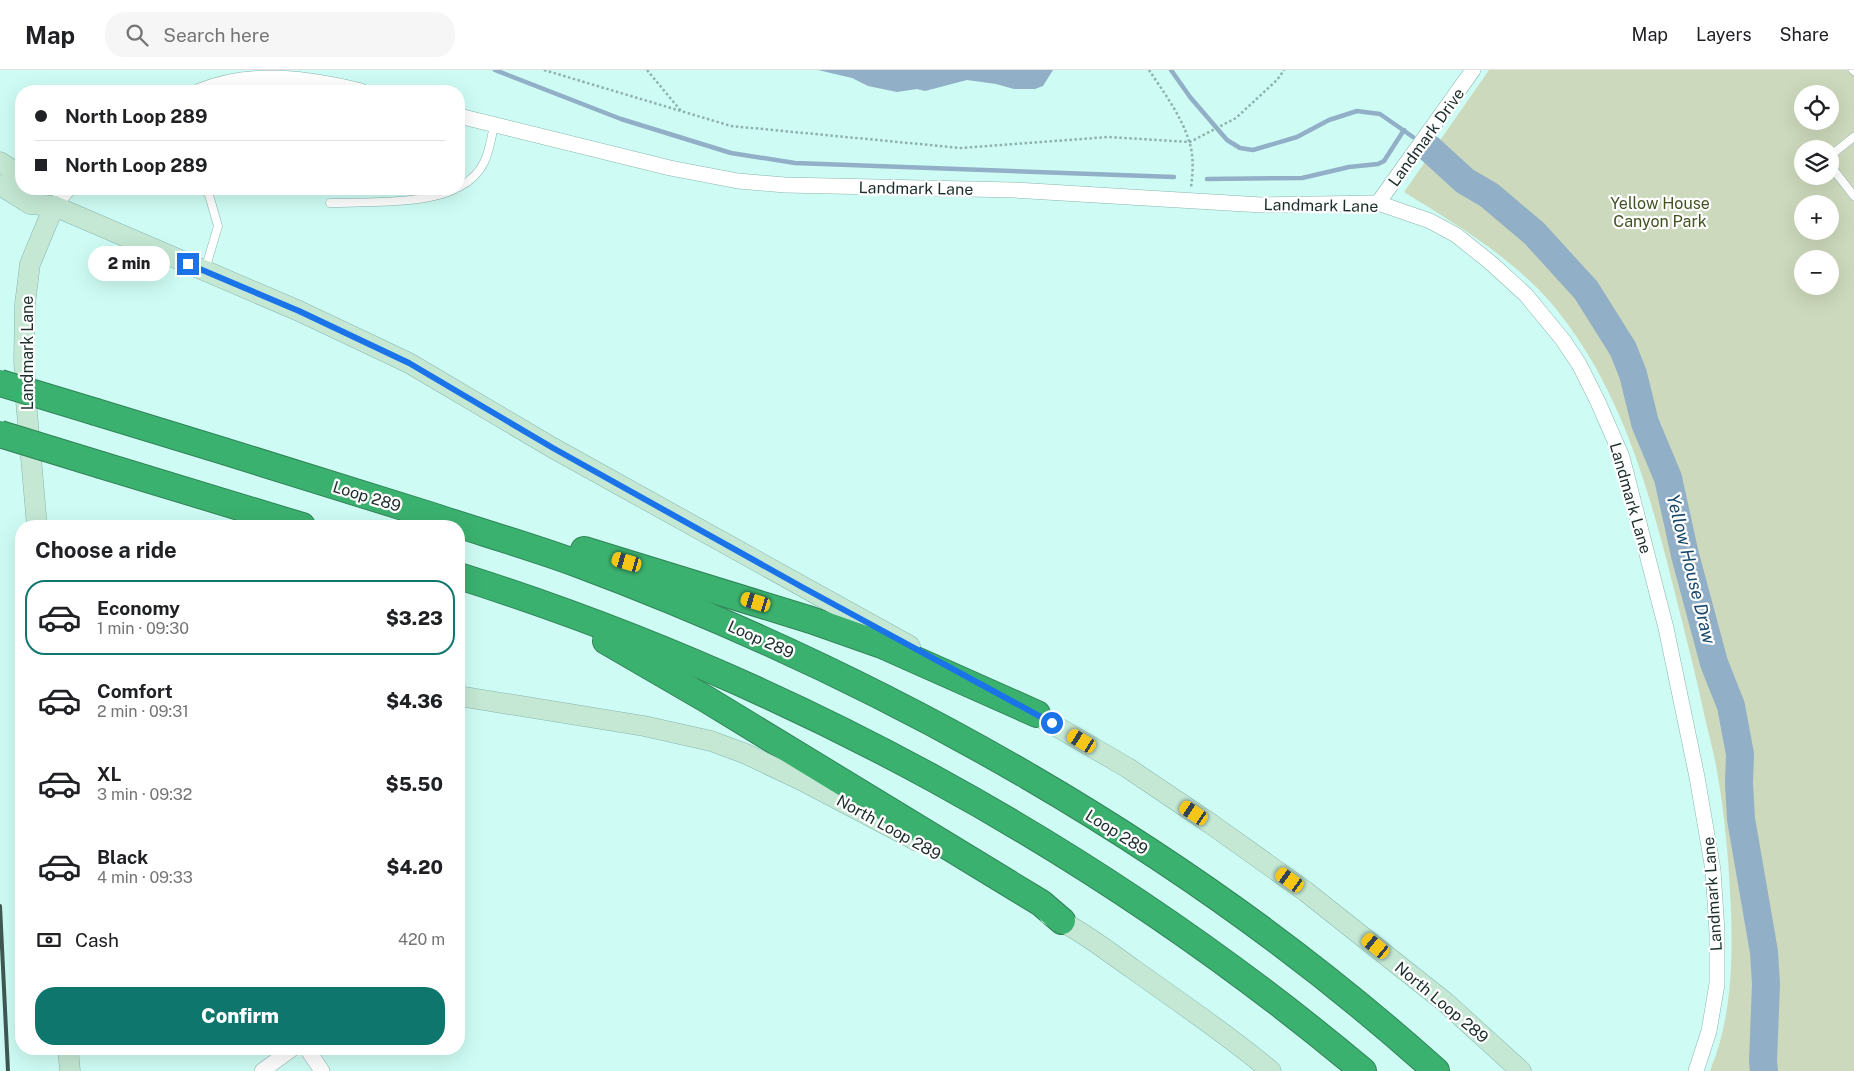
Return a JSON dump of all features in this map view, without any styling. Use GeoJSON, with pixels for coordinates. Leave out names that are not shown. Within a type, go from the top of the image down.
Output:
{"type":"FeatureCollection","features":[{"type":"Feature","properties":{"kind":"highway","name":"Loop 289"},"geometry":{"type":"LineString","coordinates":[[0,383],[444,520]]}},
{"type":"Feature","properties":{"kind":"highway"},"geometry":{"type":"LineString","coordinates":[[0,434],[282,520]]}},
{"type":"Feature","properties":{"kind":"highway"},"geometry":{"type":"LineString","coordinates":[[383,500],[542,538],[627,562],[811,620],[882,645],[1037,714]]}},
{"type":"Feature","properties":{"kind":"highway","name":"Loop 289"},"geometry":{"type":"LineString","coordinates":[[465,527],[561,558],[643,589],[800,656],[906,708],[1029,776],[1151,853],[1221,901],[1301,960],[1382,1024],[1436,1071]]}},
{"type":"Feature","properties":{"kind":"highway"},"geometry":{"type":"LineString","coordinates":[[465,578],[578,616],[722,674],[879,749],[955,790],[1122,891],[1222,961],[1363,1071]]}},
{"type":"Feature","properties":{"kind":"highway"},"geometry":{"type":"LineString","coordinates":[[483,583],[592,634],[697,694],[1041,903],[1062,921]]}},
{"type":"Feature","properties":{"kind":"main road"},"geometry":{"type":"LineString","coordinates":[[0,162],[15,172]]}},
{"type":"Feature","properties":{"kind":"main road","name":"North Loop 289"},"geometry":{"type":"LineString","coordinates":[[0,185],[15,194]]}},
{"type":"Feature","properties":{"kind":"main road","name":"North Loop 289"},"geometry":{"type":"LineString","coordinates":[[16,195],[30,204],[54,206],[299,311],[409,363],[553,448],[802,587],[1037,714],[1136,774],[1211,824],[1305,891],[1445,1002],[1521,1071]]}},
{"type":"Feature","properties":{"kind":"main road","name":"North Loop 289"},"geometry":{"type":"LineString","coordinates":[[45,195],[54,206]]}},
{"type":"Feature","properties":{"kind":"main road","name":"Landmark Lane"},"geometry":{"type":"LineString","coordinates":[[36,520],[24,360],[25,304],[30,264],[54,206]]}},
{"type":"Feature","properties":{"kind":"main road","name":"North Loop 289"},"geometry":{"type":"LineString","coordinates":[[465,697],[644,726],[711,742],[737,751],[801,780],[906,835],[1036,910],[1062,921],[1188,1007],[1271,1071]]}},
{"type":"Feature","properties":{"kind":"main road"},"geometry":{"type":"LineString","coordinates":[[69,1055],[70,1071]]}},
{"type":"Feature","properties":{"kind":"street","name":"Landmark Drive"},"geometry":{"type":"LineString","coordinates":[[1378,204],[1473,70]]}},
{"type":"Feature","properties":{"kind":"street"},"geometry":{"type":"LineString","coordinates":[[224,85],[248,79],[283,78],[332,85]]}},
{"type":"Feature","properties":{"kind":"street","name":"Landmark Lane"},"geometry":{"type":"LineString","coordinates":[[465,118],[670,168],[738,181],[785,185],[1014,190],[1262,205],[1378,204],[1430,221],[1456,235],[1491,263],[1526,296],[1563,340],[1579,364],[1622,457],[1668,638],[1696,768],[1713,870],[1717,932],[1717,984],[1709,1031],[1696,1071]]}},
{"type":"Feature","properties":{"kind":"street","name":"Landmark Lane"},"geometry":{"type":"LineString","coordinates":[[54,206],[63,195]]}},
{"type":"Feature","properties":{"kind":"street"},"geometry":{"type":"LineString","coordinates":[[262,1071],[284,1055]]}},
{"type":"Feature","properties":{"kind":"street"},"geometry":{"type":"LineString","coordinates":[[311,1055],[322,1071]]}},
{"type":"Feature","properties":{"kind":"lane"},"geometry":{"type":"LineString","coordinates":[[465,184],[483,167],[494,125]]}},
{"type":"Feature","properties":{"kind":"lane"},"geometry":{"type":"LineString","coordinates":[[1839,149],[1854,137]]}},
{"type":"Feature","properties":{"kind":"lane"},"geometry":{"type":"LineString","coordinates":[[1839,177],[1854,196]]}},
{"type":"Feature","properties":{"kind":"lane"},"geometry":{"type":"LineString","coordinates":[[205,271],[218,226],[209,195]]}},
{"type":"Feature","properties":{"kind":"lane"},"geometry":{"type":"LineString","coordinates":[[330,203],[384,202],[443,195]]}},
{"type":"Feature","properties":{"kind":"path"},"geometry":{"type":"LineString","coordinates":[[544,70],[731,126],[962,148],[1108,137],[1190,142],[1236,118],[1277,80],[1284,70]]}},
{"type":"Feature","properties":{"kind":"path"},"geometry":{"type":"LineString","coordinates":[[647,70],[681,111]]}},
{"type":"Feature","properties":{"kind":"path"},"geometry":{"type":"LineString","coordinates":[[1149,70],[1172,104],[1190,142],[1193,171],[1190,201]]}},
{"type":"Feature","properties":{"kind":"green space","name":"Yellow House Canyon Park"},"geometry":{"type":"Polygon","coordinates":[[[1489,70],[1854,70],[1854,1071],[1710,1071],[1722,1032],[1731,972],[1731,910],[1728,857],[1716,764],[1694,669],[1651,505],[1626,430],[1610,394],[1591,359],[1569,326],[1534,285],[1514,267],[1450,221],[1404,192],[1489,70]]]}},
{"type":"Feature","properties":{"kind":"water"},"geometry":{"type":"Polygon","coordinates":[[[818,70],[1053,70],[1043,86],[1035,89],[1014,89],[996,84],[967,80],[925,91],[917,89],[897,92],[868,86],[852,78],[818,70]]]}},
{"type":"Feature","properties":{"kind":"waterway"},"geometry":{"type":"LineString","coordinates":[[495,70],[621,119],[731,153],[795,163],[1174,177]]}},
{"type":"Feature","properties":{"kind":"waterway","name":"Yellow House Draw"},"geometry":{"type":"LineString","coordinates":[[1171,70],[1190,97],[1227,140],[1240,148],[1253,150],[1297,137],[1329,120],[1357,111],[1380,114],[1413,137]]}},
{"type":"Feature","properties":{"kind":"waterway"},"geometry":{"type":"LineString","coordinates":[[1207,179],[1302,178],[1349,167],[1378,164],[1384,161],[1404,130]]}},
{"type":"Feature","properties":{"kind":"waterway","name":"Yellow House Draw"},"geometry":{"type":"LineString","coordinates":[[1430,149],[1465,181],[1489,195],[1534,233],[1586,290],[1623,349],[1633,374],[1645,423],[1668,478],[1685,555],[1714,663],[1731,706],[1740,754],[1741,819],[1764,952],[1766,984],[1764,1071]]}},
{"type":"Feature","properties":{"kind":"railway"},"geometry":{"type":"LineString","coordinates":[[0,906],[8,1071]]}},
{"type":"Feature","properties":{"kind":"route"},"geometry":{"type":"LineString","coordinates":[[188,264],[299,311],[409,363],[553,448],[802,587],[1052,723]]}}]}
